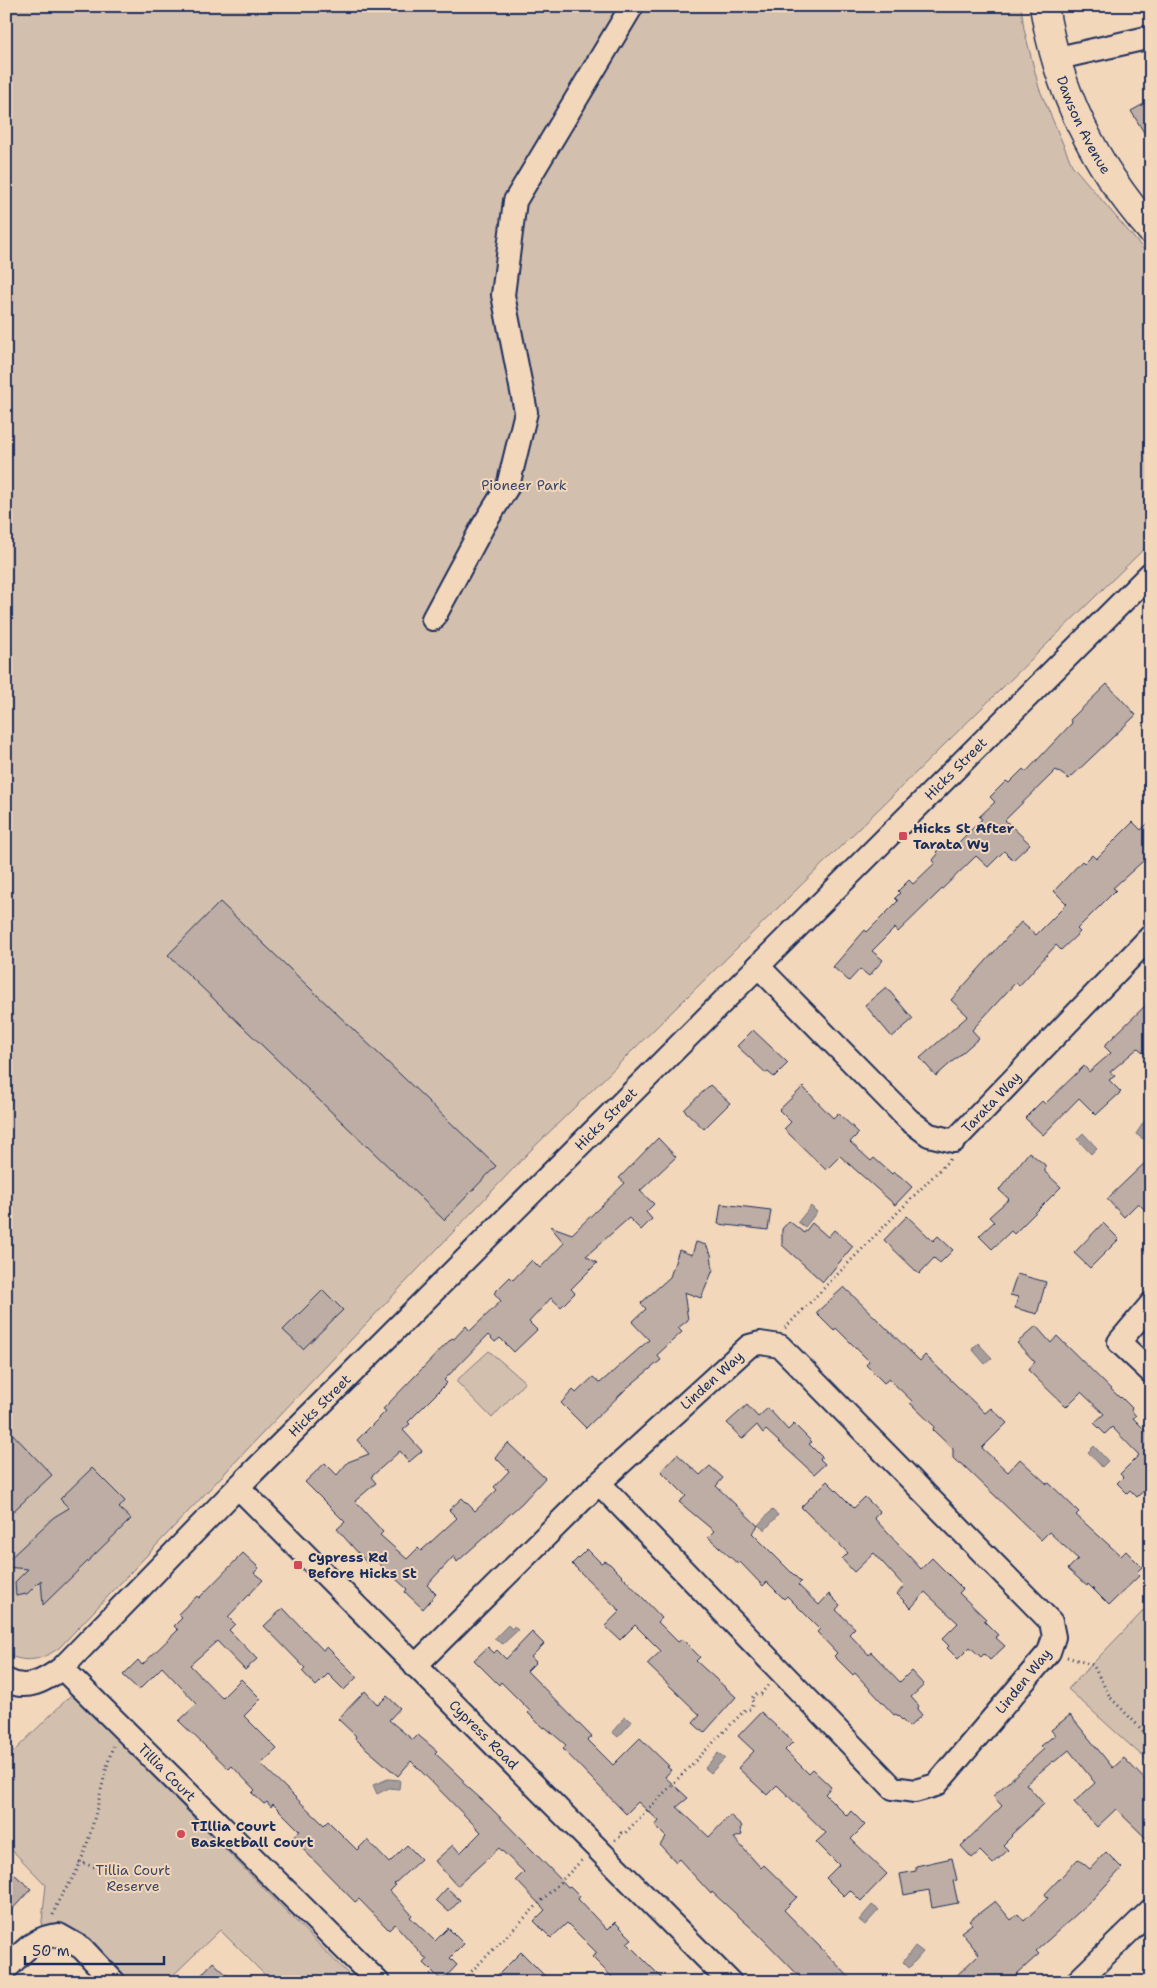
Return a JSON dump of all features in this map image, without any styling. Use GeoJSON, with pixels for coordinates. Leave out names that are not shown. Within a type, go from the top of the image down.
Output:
{"type":"FeatureCollection","features":[{"type":"Feature","properties":{"kind":"main road","name":"Dawson Avenue"},"geometry":{"type":"LineString","coordinates":[[1044,6],[1054,59],[1068,98],[1090,146],[1126,202],[1151,230]]}},
{"type":"Feature","properties":{"kind":"street"},"geometry":{"type":"LineString","coordinates":[[433,619],[483,526],[508,486],[526,412],[503,295],[515,200],[632,6]]}},
{"type":"Feature","properties":{"kind":"street"},"geometry":{"type":"LineString","coordinates":[[1054,59],[1151,37]]}},
{"type":"Feature","properties":{"kind":"street","name":"Hicks Street"},"geometry":{"type":"LineString","coordinates":[[6,1680],[13,1684],[31,1685],[48,1679],[62,1668],[238,1488],[1151,573]]}},
{"type":"Feature","properties":{"kind":"street","name":"Tarata Way"},"geometry":{"type":"LineString","coordinates":[[758,966],[909,1120],[929,1135],[954,1141],[1151,936]]}},
{"type":"Feature","properties":{"kind":"street"},"geometry":{"type":"LineString","coordinates":[[1151,1304],[1119,1342],[1151,1372]]}},
{"type":"Feature","properties":{"kind":"street","name":"Linden Way"},"geometry":{"type":"LineString","coordinates":[[415,1666],[599,1484],[749,1346],[760,1342],[780,1346],[1051,1622],[1054,1637],[1049,1652],[936,1785],[915,1791],[893,1788],[781,1670],[599,1484]]}},
{"type":"Feature","properties":{"kind":"street","name":"Cypress Road"},"geometry":{"type":"LineString","coordinates":[[238,1488],[730,1982]]}},
{"type":"Feature","properties":{"kind":"street","name":"Tillia Court"},"geometry":{"type":"LineString","coordinates":[[62,1668],[378,1982]]}},
{"type":"Feature","properties":{"kind":"street"},"geometry":{"type":"LineString","coordinates":[[1076,1982],[1151,1910]]}},
{"type":"Feature","properties":{"kind":"street"},"geometry":{"type":"LineString","coordinates":[[6,1969],[29,1946],[48,1936],[59,1935],[74,1942],[114,1982]]}},
{"type":"Feature","properties":{"kind":"path"},"geometry":{"type":"LineString","coordinates":[[771,1343],[952,1158],[954,1141]]}},
{"type":"Feature","properties":{"kind":"path"},"geometry":{"type":"LineString","coordinates":[[1049,1652],[1093,1665],[1110,1697],[1151,1739]]}},
{"type":"Feature","properties":{"kind":"path"},"geometry":{"type":"LineString","coordinates":[[461,1982],[582,1858],[621,1836],[621,1833],[625,1833],[745,1710],[751,1709],[754,1702],[751,1699],[756,1694],[761,1694],[781,1670]]}},
{"type":"Feature","properties":{"kind":"path"},"geometry":{"type":"LineString","coordinates":[[48,1936],[58,1898],[79,1862],[91,1832],[113,1747],[127,1732]]}},
{"type":"Feature","properties":{"kind":"path"},"geometry":{"type":"LineString","coordinates":[[79,1862],[113,1873],[111,1880]]}},
{"type":"Feature","properties":{"kind":"green space","name":"Pioneer Park"},"geometry":{"type":"Polygon","coordinates":[[[6,6],[1021,6],[1024,29],[1039,88],[1072,165],[1151,258],[1151,542],[529,1152],[59,1648],[40,1658],[27,1660],[6,1654],[6,6]]]}},
{"type":"Feature","properties":{"kind":"green space"},"geometry":{"type":"Polygon","coordinates":[[[489,1351],[525,1382],[492,1418],[456,1381],[489,1351]]]}},
{"type":"Feature","properties":{"kind":"green space"},"geometry":{"type":"Polygon","coordinates":[[[1151,1603],[1151,1764],[1068,1689],[1151,1603]]]}},
{"type":"Feature","properties":{"kind":"green space","name":"Tillia Court Reserve"},"geometry":{"type":"Polygon","coordinates":[[[72,1694],[356,1982],[272,1982],[220,1930],[166,1982],[114,1982],[82,1948],[40,1939],[46,1885],[6,1844],[6,1759],[72,1694]]]}},
{"type":"Feature","properties":{"kind":"shaded area"},"geometry":{"type":"Polygon","coordinates":[[[1147,1117],[1151,1120],[1151,1127],[1143,1139],[1136,1134],[1147,1117]]]}},
{"type":"Feature","properties":{"kind":"shaded area"},"geometry":{"type":"Polygon","coordinates":[[[1083,1133],[1097,1148],[1091,1154],[1077,1139],[1083,1133]]]}},
{"type":"Feature","properties":{"kind":"shaded area"},"geometry":{"type":"Polygon","coordinates":[[[811,1206],[817,1212],[805,1227],[798,1222],[811,1206]]]}},
{"type":"Feature","properties":{"kind":"shaded area"},"geometry":{"type":"Polygon","coordinates":[[[978,1343],[992,1358],[985,1364],[972,1349],[978,1343]]]}},
{"type":"Feature","properties":{"kind":"shaded area"},"geometry":{"type":"Polygon","coordinates":[[[1094,1446],[1108,1461],[1102,1467],[1088,1452],[1094,1446]]]}},
{"type":"Feature","properties":{"kind":"shaded area"},"geometry":{"type":"Polygon","coordinates":[[[772,1510],[778,1515],[765,1530],[758,1525],[772,1510]]]}},
{"type":"Feature","properties":{"kind":"shaded area"},"geometry":{"type":"Polygon","coordinates":[[[508,1625],[512,1629],[514,1626],[518,1630],[503,1644],[494,1639],[508,1625]]]}},
{"type":"Feature","properties":{"kind":"shaded area"},"geometry":{"type":"Polygon","coordinates":[[[625,1717],[632,1722],[618,1737],[612,1732],[625,1717]]]}},
{"type":"Feature","properties":{"kind":"shaded area"},"geometry":{"type":"Polygon","coordinates":[[[718,1753],[725,1758],[711,1773],[705,1768],[718,1753]]]}},
{"type":"Feature","properties":{"kind":"shaded area"},"geometry":{"type":"Polygon","coordinates":[[[388,1779],[400,1780],[399,1789],[389,1788],[377,1794],[373,1785],[388,1779]]]}},
{"type":"Feature","properties":{"kind":"shaded area"},"geometry":{"type":"Polygon","coordinates":[[[872,1905],[879,1910],[865,1925],[859,1920],[872,1905]]]}},
{"type":"Feature","properties":{"kind":"shaded area"},"geometry":{"type":"Polygon","coordinates":[[[915,1946],[923,1952],[909,1968],[903,1962],[915,1946]]]}},
{"type":"Feature","properties":{"kind":"building"},"geometry":{"type":"Polygon","coordinates":[[[1151,100],[1151,144],[1131,111],[1151,100]]]}},
{"type":"Feature","properties":{"kind":"building"},"geometry":{"type":"Polygon","coordinates":[[[1107,684],[1136,715],[1069,779],[1056,770],[1005,820],[1030,844],[1013,860],[1004,851],[988,867],[976,856],[898,932],[895,928],[872,951],[883,960],[869,976],[860,969],[849,981],[833,967],[865,930],[867,932],[898,901],[895,898],[900,893],[898,891],[909,880],[913,884],[935,863],[933,860],[938,854],[936,852],[948,841],[954,847],[982,819],[979,817],[995,802],[990,797],[1006,781],[1009,783],[1023,769],[1026,772],[1072,723],[1070,720],[1107,684]]]}},
{"type":"Feature","properties":{"kind":"building"},"geometry":{"type":"Polygon","coordinates":[[[1151,820],[1151,854],[1113,888],[1116,890],[1077,929],[1080,932],[1061,950],[1056,945],[1019,986],[1016,982],[972,1030],[979,1038],[936,1076],[920,1058],[968,1016],[951,1000],[1021,922],[1036,935],[1067,904],[1054,891],[1082,861],[1084,863],[1092,855],[1096,859],[1133,822],[1141,830],[1151,820]]]}},
{"type":"Feature","properties":{"kind":"building"},"geometry":{"type":"Polygon","coordinates":[[[220,902],[496,1166],[444,1220],[168,955],[220,902]]]}},
{"type":"Feature","properties":{"kind":"building"},"geometry":{"type":"Polygon","coordinates":[[[886,987],[913,1019],[892,1037],[865,1005],[886,987]]]}},
{"type":"Feature","properties":{"kind":"building"},"geometry":{"type":"Polygon","coordinates":[[[1151,1000],[1151,1059],[1138,1048],[1110,1072],[1115,1076],[1109,1080],[1121,1092],[1096,1115],[1079,1098],[1043,1135],[1025,1118],[1042,1101],[1045,1104],[1084,1066],[1089,1072],[1111,1053],[1104,1046],[1151,1000]]]}},
{"type":"Feature","properties":{"kind":"building"},"geometry":{"type":"Polygon","coordinates":[[[753,1030],[788,1063],[774,1077],[768,1072],[766,1073],[737,1046],[753,1030]]]}},
{"type":"Feature","properties":{"kind":"building"},"geometry":{"type":"Polygon","coordinates":[[[710,1085],[730,1103],[704,1129],[684,1110],[710,1085]]]}},
{"type":"Feature","properties":{"kind":"building"},"geometry":{"type":"Polygon","coordinates":[[[803,1087],[833,1118],[838,1113],[859,1133],[850,1142],[871,1161],[874,1158],[892,1174],[894,1172],[912,1187],[895,1205],[840,1156],[826,1170],[784,1129],[791,1122],[779,1110],[803,1087]]]}},
{"type":"Feature","properties":{"kind":"building"},"geometry":{"type":"Polygon","coordinates":[[[658,1138],[676,1157],[640,1191],[654,1204],[646,1212],[652,1219],[641,1230],[629,1218],[586,1256],[597,1263],[571,1289],[575,1293],[561,1307],[551,1298],[529,1322],[537,1330],[514,1352],[500,1338],[495,1342],[488,1335],[444,1380],[447,1383],[408,1422],[410,1424],[403,1430],[422,1451],[409,1462],[400,1451],[371,1477],[376,1483],[355,1501],[383,1532],[380,1535],[407,1559],[418,1548],[421,1551],[457,1518],[449,1510],[462,1498],[475,1511],[497,1490],[494,1487],[509,1471],[495,1457],[508,1443],[545,1478],[522,1503],[457,1562],[454,1556],[427,1585],[436,1594],[423,1609],[405,1592],[407,1589],[373,1558],[367,1563],[337,1529],[345,1522],[305,1482],[325,1463],[337,1475],[348,1462],[369,1454],[357,1440],[386,1411],[383,1409],[452,1338],[454,1339],[466,1326],[470,1331],[501,1301],[494,1293],[510,1277],[513,1280],[532,1260],[540,1268],[564,1243],[550,1226],[572,1234],[625,1183],[619,1178],[658,1138]]]}},
{"type":"Feature","properties":{"kind":"building"},"geometry":{"type":"Polygon","coordinates":[[[1029,1152],[1045,1165],[1045,1172],[1061,1187],[1014,1234],[1011,1231],[992,1249],[979,1236],[994,1222],[989,1217],[1009,1199],[999,1190],[1029,1152]]]}},
{"type":"Feature","properties":{"kind":"building"},"geometry":{"type":"Polygon","coordinates":[[[1151,1157],[1151,1216],[1138,1203],[1124,1217],[1107,1199],[1151,1157]]]}},
{"type":"Feature","properties":{"kind":"building"},"geometry":{"type":"Polygon","coordinates":[[[721,1204],[771,1210],[768,1230],[718,1224],[721,1204]]]}},
{"type":"Feature","properties":{"kind":"building"},"geometry":{"type":"Polygon","coordinates":[[[907,1216],[933,1241],[938,1236],[953,1250],[940,1263],[934,1258],[919,1274],[884,1240],[907,1216]]]}},
{"type":"Feature","properties":{"kind":"building"},"geometry":{"type":"Polygon","coordinates":[[[789,1221],[804,1233],[812,1223],[828,1237],[834,1230],[853,1246],[823,1282],[782,1245],[782,1229],[789,1221]]]}},
{"type":"Feature","properties":{"kind":"building"},"geometry":{"type":"Polygon","coordinates":[[[1103,1223],[1119,1239],[1090,1268],[1074,1253],[1103,1223]]]}},
{"type":"Feature","properties":{"kind":"building"},"geometry":{"type":"Polygon","coordinates":[[[696,1242],[706,1245],[711,1254],[713,1270],[701,1298],[684,1292],[688,1320],[678,1328],[682,1332],[657,1355],[661,1360],[628,1387],[586,1428],[561,1403],[573,1390],[576,1393],[593,1377],[600,1383],[649,1340],[632,1322],[646,1309],[641,1303],[670,1277],[679,1250],[692,1255],[696,1242]]]}},
{"type":"Feature","properties":{"kind":"building"},"geometry":{"type":"Polygon","coordinates":[[[1017,1274],[1046,1282],[1037,1314],[1015,1308],[1018,1297],[1010,1295],[1017,1274]]]}},
{"type":"Feature","properties":{"kind":"building"},"geometry":{"type":"Polygon","coordinates":[[[844,1287],[920,1361],[925,1355],[985,1413],[991,1408],[1007,1423],[982,1448],[1008,1472],[1020,1459],[1047,1484],[1049,1483],[1079,1512],[1076,1515],[1121,1556],[1126,1551],[1142,1567],[1137,1572],[1140,1575],[1109,1605],[1088,1584],[1087,1586],[1068,1569],[1078,1559],[1049,1532],[1041,1540],[961,1463],[958,1463],[953,1458],[953,1449],[933,1430],[934,1426],[910,1403],[912,1401],[889,1379],[884,1383],[866,1365],[869,1361],[836,1328],[834,1331],[816,1313],[844,1287]]]}},
{"type":"Feature","properties":{"kind":"building"},"geometry":{"type":"Polygon","coordinates":[[[323,1290],[343,1310],[303,1349],[283,1330],[323,1290]]]}},
{"type":"Feature","properties":{"kind":"building"},"geometry":{"type":"Polygon","coordinates":[[[1036,1326],[1051,1343],[1057,1336],[1121,1397],[1132,1408],[1131,1410],[1136,1416],[1133,1418],[1151,1436],[1151,1484],[1137,1497],[1130,1490],[1127,1493],[1117,1483],[1123,1477],[1120,1474],[1139,1455],[1112,1427],[1105,1434],[1094,1423],[1104,1414],[1081,1392],[1066,1407],[1028,1370],[1035,1362],[1017,1343],[1036,1326]]]}},
{"type":"Feature","properties":{"kind":"building"},"geometry":{"type":"Polygon","coordinates":[[[747,1405],[758,1417],[768,1408],[788,1430],[794,1424],[812,1442],[809,1444],[822,1457],[820,1459],[825,1464],[814,1474],[766,1430],[763,1433],[757,1425],[742,1439],[727,1423],[747,1405]]]}},
{"type":"Feature","properties":{"kind":"building"},"geometry":{"type":"Polygon","coordinates":[[[6,1427],[52,1475],[6,1518],[6,1427]]]}},
{"type":"Feature","properties":{"kind":"building"},"geometry":{"type":"Polygon","coordinates":[[[677,1454],[700,1475],[710,1466],[723,1478],[716,1486],[758,1526],[752,1533],[801,1582],[798,1585],[819,1605],[829,1594],[840,1605],[836,1610],[855,1628],[849,1634],[869,1655],[871,1652],[900,1682],[911,1671],[924,1685],[911,1697],[919,1706],[917,1709],[922,1715],[909,1727],[896,1714],[894,1715],[855,1673],[853,1675],[834,1656],[837,1653],[817,1632],[820,1629],[787,1596],[784,1599],[767,1582],[763,1586],[740,1562],[738,1564],[708,1537],[714,1531],[679,1502],[686,1496],[661,1471],[677,1454]]]}},
{"type":"Feature","properties":{"kind":"building"},"geometry":{"type":"Polygon","coordinates":[[[92,1468],[125,1501],[119,1508],[131,1519],[43,1605],[41,1580],[27,1594],[16,1596],[15,1582],[28,1569],[6,1567],[6,1562],[54,1517],[69,1508],[60,1499],[92,1468]]]}},
{"type":"Feature","properties":{"kind":"building"},"geometry":{"type":"Polygon","coordinates":[[[827,1481],[854,1508],[865,1497],[880,1512],[874,1518],[921,1569],[932,1558],[963,1589],[959,1593],[986,1619],[984,1621],[998,1635],[995,1637],[1005,1646],[990,1660],[984,1654],[981,1657],[970,1647],[958,1659],[947,1648],[949,1646],[942,1639],[958,1623],[925,1592],[911,1608],[897,1594],[904,1586],[874,1553],[854,1572],[842,1559],[848,1553],[801,1507],[827,1481]]]}},
{"type":"Feature","properties":{"kind":"building"},"geometry":{"type":"Polygon","coordinates":[[[587,1549],[601,1563],[604,1561],[610,1564],[662,1618],[658,1622],[678,1642],[682,1639],[700,1657],[696,1661],[736,1697],[704,1733],[693,1723],[700,1715],[647,1664],[661,1651],[635,1625],[620,1640],[605,1626],[620,1611],[572,1564],[587,1549]]]}},
{"type":"Feature","properties":{"kind":"building"},"geometry":{"type":"Polygon","coordinates":[[[243,1553],[259,1568],[254,1573],[263,1580],[228,1617],[235,1624],[229,1630],[257,1659],[245,1670],[217,1641],[190,1665],[222,1698],[241,1679],[261,1699],[244,1716],[277,1749],[261,1764],[324,1825],[328,1821],[357,1850],[367,1840],[389,1863],[407,1845],[421,1859],[394,1884],[396,1885],[390,1891],[412,1915],[410,1917],[435,1941],[448,1928],[464,1944],[450,1958],[457,1965],[442,1981],[424,1963],[427,1960],[395,1924],[389,1930],[359,1899],[355,1902],[292,1838],[300,1831],[273,1804],[271,1807],[267,1802],[264,1804],[252,1793],[255,1790],[232,1766],[229,1769],[179,1721],[197,1704],[162,1667],[139,1690],[123,1675],[138,1660],[142,1665],[178,1630],[174,1626],[182,1618],[178,1614],[197,1596],[199,1598],[243,1553]]]}},
{"type":"Feature","properties":{"kind":"building"},"geometry":{"type":"Polygon","coordinates":[[[283,1608],[323,1650],[327,1647],[357,1677],[344,1690],[328,1674],[316,1686],[302,1671],[305,1668],[264,1626],[283,1608]]]}},
{"type":"Feature","properties":{"kind":"building"},"geometry":{"type":"Polygon","coordinates":[[[532,1632],[544,1644],[531,1657],[536,1662],[527,1671],[592,1737],[588,1740],[613,1765],[640,1738],[669,1766],[667,1767],[671,1770],[665,1777],[688,1798],[677,1807],[709,1837],[730,1815],[742,1826],[740,1829],[742,1835],[734,1838],[761,1868],[764,1865],[797,1897],[784,1910],[854,1982],[805,1982],[759,1935],[712,1892],[711,1894],[679,1859],[676,1862],[660,1845],[666,1837],[655,1826],[659,1821],[638,1802],[626,1814],[563,1749],[566,1745],[545,1727],[543,1728],[528,1713],[530,1711],[501,1682],[499,1685],[474,1660],[488,1647],[494,1653],[497,1650],[506,1659],[532,1632]]]}},
{"type":"Feature","properties":{"kind":"building"},"geometry":{"type":"Polygon","coordinates":[[[365,1691],[378,1705],[387,1696],[400,1708],[389,1720],[413,1740],[418,1735],[437,1751],[435,1753],[464,1781],[462,1782],[490,1807],[568,1887],[570,1886],[580,1896],[578,1899],[607,1930],[615,1922],[632,1939],[627,1943],[666,1982],[617,1982],[592,1957],[597,1953],[567,1923],[551,1938],[534,1921],[545,1910],[516,1880],[524,1872],[499,1848],[457,1886],[435,1861],[453,1845],[460,1853],[481,1832],[411,1761],[398,1776],[361,1744],[355,1738],[356,1736],[338,1719],[365,1691]]]}},
{"type":"Feature","properties":{"kind":"building"},"geometry":{"type":"Polygon","coordinates":[[[761,1712],[793,1742],[785,1750],[808,1773],[812,1769],[831,1787],[825,1794],[847,1816],[851,1811],[865,1825],[851,1839],[887,1874],[861,1901],[850,1890],[844,1896],[826,1878],[839,1865],[816,1842],[826,1833],[777,1785],[767,1795],[738,1768],[754,1751],[738,1736],[761,1712]]]}},
{"type":"Feature","properties":{"kind":"building"},"geometry":{"type":"Polygon","coordinates":[[[1070,1715],[1113,1768],[1124,1758],[1151,1786],[1151,1843],[1116,1809],[1097,1827],[1074,1802],[1095,1783],[1069,1750],[1026,1784],[1044,1804],[1003,1845],[1008,1850],[993,1864],[980,1851],[972,1858],[961,1846],[1002,1806],[993,1796],[1044,1749],[1041,1746],[1055,1735],[1051,1730],[1070,1715]]]}},
{"type":"Feature","properties":{"kind":"building"},"geometry":{"type":"Polygon","coordinates":[[[1106,1852],[1122,1868],[1090,1902],[1036,1951],[1039,1954],[1008,1982],[950,1982],[979,1954],[961,1932],[972,1924],[969,1921],[995,1901],[1011,1920],[1018,1914],[1024,1921],[1048,1898],[1045,1894],[1078,1859],[1090,1869],[1106,1852]]]}},
{"type":"Feature","properties":{"kind":"building"},"geometry":{"type":"Polygon","coordinates":[[[952,1858],[957,1880],[953,1881],[958,1903],[932,1908],[929,1890],[904,1895],[900,1874],[916,1871],[916,1866],[952,1858]]]}},
{"type":"Feature","properties":{"kind":"building"},"geometry":{"type":"Polygon","coordinates":[[[6,1867],[31,1889],[6,1916],[6,1867]]]}},
{"type":"Feature","properties":{"kind":"building"},"geometry":{"type":"Polygon","coordinates":[[[447,1888],[460,1900],[449,1912],[436,1900],[447,1888]]]}},
{"type":"Feature","properties":{"kind":"building"},"geometry":{"type":"Polygon","coordinates":[[[521,1952],[551,1982],[490,1982],[500,1973],[521,1952]]]}},
{"type":"Feature","properties":{"kind":"building"},"geometry":{"type":"Polygon","coordinates":[[[213,1962],[234,1982],[195,1982],[213,1962]]]}},
{"type":"Feature","properties":{"kind":"place","name":"Hicks St After Tarata Wy"},"geometry":{"type":"Point","coordinates":[903,836]}},
{"type":"Feature","properties":{"kind":"place","name":"Cypress Rd Before Hicks St"},"geometry":{"type":"Point","coordinates":[298,1565]}},
{"type":"Feature","properties":{"kind":"place","name":"TIllia Court Basketball Court"},"geometry":{"type":"Point","coordinates":[181,1834]}}]}
